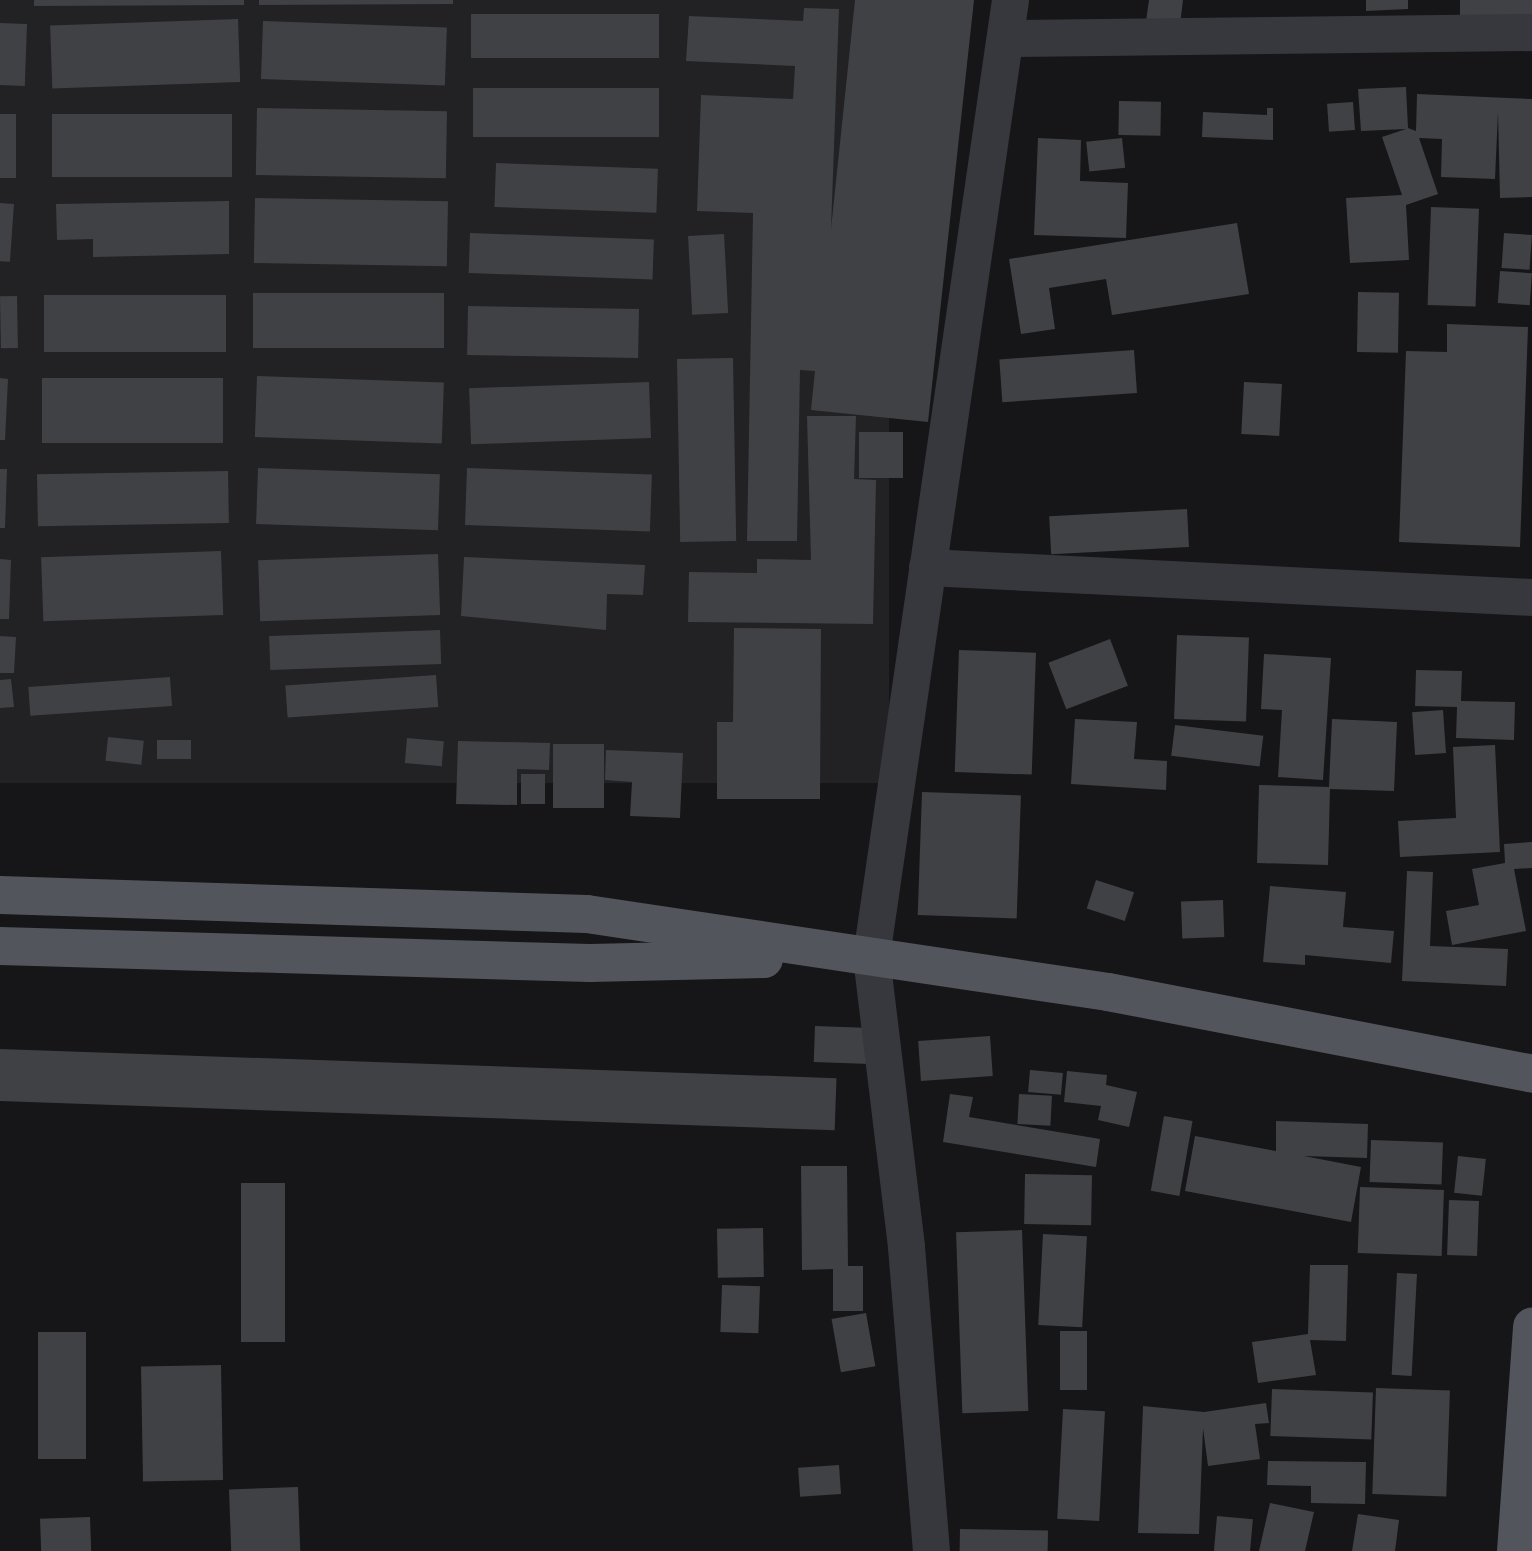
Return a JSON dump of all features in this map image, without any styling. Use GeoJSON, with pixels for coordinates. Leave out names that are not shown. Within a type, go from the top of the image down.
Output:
{"type":"FeatureCollection","features":[{"type":"Feature","properties":{"kind":"main road"},"geometry":{"type":"LineString","coordinates":[[0,895],[587,914],[871,956],[1278,1022],[1532,1074]]}},
{"type":"Feature","properties":{"kind":"main road"},"geometry":{"type":"LineString","coordinates":[[0,947],[590,963],[871,956]]}},
{"type":"Feature","properties":{"kind":"main road"},"geometry":{"type":"LineString","coordinates":[[1516,1551],[1532,1327]]}},
{"type":"Feature","properties":{"kind":"street"},"geometry":{"type":"LineString","coordinates":[[931,1551],[906,1247],[871,956],[1007,38],[1010,0]]}},
{"type":"Feature","properties":{"kind":"street"},"geometry":{"type":"LineString","coordinates":[[1007,38],[1532,32]]}},
{"type":"Feature","properties":{"kind":"street"},"geometry":{"type":"LineString","coordinates":[[927,567],[1532,597]]}},
{"type":"Feature","properties":{"kind":"shaded area"},"geometry":{"type":"Polygon","coordinates":[[[0,0],[889,0],[889,783],[0,783],[0,0]]]}},
{"type":"Feature","properties":{"kind":"building"},"geometry":{"type":"Polygon","coordinates":[[[34,0],[244,0],[244,5],[34,6],[34,0]]]}},
{"type":"Feature","properties":{"kind":"building"},"geometry":{"type":"Polygon","coordinates":[[[259,0],[453,0],[453,4],[259,5],[259,0]]]}},
{"type":"Feature","properties":{"kind":"building"},"geometry":{"type":"Polygon","coordinates":[[[855,0],[974,0],[928,422],[811,410],[815,371],[800,370],[797,541],[747,541],[753,213],[697,211],[701,95],[793,99],[795,66],[686,61],[689,16],[803,21],[804,8],[839,9],[831,229],[855,0]]]}},
{"type":"Feature","properties":{"kind":"building"},"geometry":{"type":"Polygon","coordinates":[[[1149,0],[1183,0],[1180,25],[1146,21],[1149,0]]]}},
{"type":"Feature","properties":{"kind":"building"},"geometry":{"type":"Polygon","coordinates":[[[1366,0],[1408,0],[1408,9],[1366,11],[1366,0]]]}},
{"type":"Feature","properties":{"kind":"building"},"geometry":{"type":"Polygon","coordinates":[[[1460,0],[1532,0],[1532,17],[1460,17],[1460,0]]]}},
{"type":"Feature","properties":{"kind":"building"},"geometry":{"type":"Polygon","coordinates":[[[471,14],[659,14],[659,58],[471,58],[471,14]]]}},
{"type":"Feature","properties":{"kind":"building"},"geometry":{"type":"Polygon","coordinates":[[[238,19],[240,82],[52,89],[50,26],[238,19]]]}},
{"type":"Feature","properties":{"kind":"building"},"geometry":{"type":"Polygon","coordinates":[[[263,21],[447,27],[445,85],[261,79],[263,21]]]}},
{"type":"Feature","properties":{"kind":"building"},"geometry":{"type":"Polygon","coordinates":[[[0,23],[27,24],[25,86],[0,85],[0,23]]]}},
{"type":"Feature","properties":{"kind":"building"},"geometry":{"type":"Polygon","coordinates":[[[1406,87],[1408,128],[1416,131],[1417,94],[1532,99],[1532,197],[1500,198],[1498,112],[1495,179],[1441,177],[1442,139],[1419,138],[1438,194],[1406,205],[1409,260],[1350,263],[1346,198],[1402,195],[1382,137],[1406,129],[1361,131],[1358,89],[1406,87]]]}},
{"type":"Feature","properties":{"kind":"building"},"geometry":{"type":"Polygon","coordinates":[[[473,88],[659,88],[659,137],[473,137],[473,88]]]}},
{"type":"Feature","properties":{"kind":"building"},"geometry":{"type":"Polygon","coordinates":[[[1119,101],[1161,102],[1160,136],[1118,135],[1119,101]]]}},
{"type":"Feature","properties":{"kind":"building"},"geometry":{"type":"Polygon","coordinates":[[[1353,102],[1355,130],[1329,132],[1327,104],[1353,102]]]}},
{"type":"Feature","properties":{"kind":"building"},"geometry":{"type":"Polygon","coordinates":[[[257,108],[447,111],[446,178],[256,175],[257,108]]]}},
{"type":"Feature","properties":{"kind":"building"},"geometry":{"type":"Polygon","coordinates":[[[1267,108],[1273,108],[1273,140],[1202,137],[1203,112],[1267,115],[1267,108]]]}},
{"type":"Feature","properties":{"kind":"building"},"geometry":{"type":"Polygon","coordinates":[[[0,114],[16,114],[16,178],[0,178],[0,114]]]}},
{"type":"Feature","properties":{"kind":"building"},"geometry":{"type":"Polygon","coordinates":[[[52,114],[232,114],[232,177],[52,177],[52,114]]]}},
{"type":"Feature","properties":{"kind":"building"},"geometry":{"type":"Polygon","coordinates":[[[1038,138],[1081,140],[1080,181],[1128,183],[1126,238],[1034,235],[1038,138]]]}},
{"type":"Feature","properties":{"kind":"building"},"geometry":{"type":"Polygon","coordinates":[[[1122,138],[1125,168],[1089,172],[1086,142],[1122,138]]]}},
{"type":"Feature","properties":{"kind":"building"},"geometry":{"type":"Polygon","coordinates":[[[496,163],[658,169],[656,213],[494,207],[496,163]]]}},
{"type":"Feature","properties":{"kind":"building"},"geometry":{"type":"Polygon","coordinates":[[[255,198],[448,201],[447,266],[254,263],[255,198]]]}},
{"type":"Feature","properties":{"kind":"building"},"geometry":{"type":"Polygon","coordinates":[[[229,201],[229,254],[93,257],[93,239],[57,240],[56,204],[229,201]]]}},
{"type":"Feature","properties":{"kind":"building"},"geometry":{"type":"Polygon","coordinates":[[[0,203],[14,204],[10,262],[0,261],[0,203]]]}},
{"type":"Feature","properties":{"kind":"building"},"geometry":{"type":"Polygon","coordinates":[[[1431,207],[1479,209],[1476,307],[1428,305],[1431,207]]]}},
{"type":"Feature","properties":{"kind":"building"},"geometry":{"type":"Polygon","coordinates":[[[1237,223],[1249,294],[1112,315],[1106,279],[1049,288],[1055,329],[1021,334],[1009,259],[1237,223]]]}},
{"type":"Feature","properties":{"kind":"building"},"geometry":{"type":"Polygon","coordinates":[[[470,233],[654,239],[652,279],[469,273],[470,233]]]}},
{"type":"Feature","properties":{"kind":"building"},"geometry":{"type":"Polygon","coordinates":[[[1504,233],[1532,235],[1529,270],[1502,268],[1504,233]]]}},
{"type":"Feature","properties":{"kind":"building"},"geometry":{"type":"Polygon","coordinates":[[[724,234],[728,313],[692,315],[688,236],[724,234]]]}},
{"type":"Feature","properties":{"kind":"building"},"geometry":{"type":"Polygon","coordinates":[[[1500,271],[1532,273],[1530,305],[1498,303],[1500,271]]]}},
{"type":"Feature","properties":{"kind":"building"},"geometry":{"type":"Polygon","coordinates":[[[1358,292],[1399,293],[1398,353],[1357,352],[1358,292]]]}},
{"type":"Feature","properties":{"kind":"building"},"geometry":{"type":"Polygon","coordinates":[[[253,293],[444,293],[444,348],[253,348],[253,293]]]}},
{"type":"Feature","properties":{"kind":"building"},"geometry":{"type":"Polygon","coordinates":[[[44,295],[226,295],[226,352],[44,352],[44,295]]]}},
{"type":"Feature","properties":{"kind":"building"},"geometry":{"type":"Polygon","coordinates":[[[0,296],[17,296],[18,348],[1,348],[0,296]]]}},
{"type":"Feature","properties":{"kind":"building"},"geometry":{"type":"Polygon","coordinates":[[[468,306],[639,309],[638,358],[467,355],[468,306]]]}},
{"type":"Feature","properties":{"kind":"building"},"geometry":{"type":"Polygon","coordinates":[[[1447,324],[1528,327],[1520,547],[1399,542],[1406,351],[1447,352],[1447,324]]]}},
{"type":"Feature","properties":{"kind":"building"},"geometry":{"type":"Polygon","coordinates":[[[1134,350],[1137,393],[1002,402],[999,359],[1134,350]]]}},
{"type":"Feature","properties":{"kind":"building"},"geometry":{"type":"Polygon","coordinates":[[[733,358],[736,541],[680,542],[677,359],[733,358]]]}},
{"type":"Feature","properties":{"kind":"building"},"geometry":{"type":"Polygon","coordinates":[[[257,376],[444,383],[442,443],[255,437],[257,376]]]}},
{"type":"Feature","properties":{"kind":"building"},"geometry":{"type":"Polygon","coordinates":[[[0,378],[8,379],[5,440],[0,440],[0,378]]]}},
{"type":"Feature","properties":{"kind":"building"},"geometry":{"type":"Polygon","coordinates":[[[42,378],[223,378],[223,443],[42,443],[42,378]]]}},
{"type":"Feature","properties":{"kind":"building"},"geometry":{"type":"Polygon","coordinates":[[[649,382],[651,438],[471,444],[469,388],[649,382]]]}},
{"type":"Feature","properties":{"kind":"building"},"geometry":{"type":"Polygon","coordinates":[[[1244,382],[1282,384],[1279,436],[1241,434],[1244,382]]]}},
{"type":"Feature","properties":{"kind":"building"},"geometry":{"type":"Polygon","coordinates":[[[807,416],[856,416],[854,479],[876,480],[873,624],[688,622],[689,572],[757,573],[757,559],[811,560],[807,416]]]}},
{"type":"Feature","properties":{"kind":"building"},"geometry":{"type":"Polygon","coordinates":[[[859,432],[903,432],[903,478],[859,478],[859,432]]]}},
{"type":"Feature","properties":{"kind":"building"},"geometry":{"type":"Polygon","coordinates":[[[258,468],[440,474],[438,530],[256,524],[258,468]]]}},
{"type":"Feature","properties":{"kind":"building"},"geometry":{"type":"Polygon","coordinates":[[[467,468],[652,474],[650,531],[465,525],[467,468]]]}},
{"type":"Feature","properties":{"kind":"building"},"geometry":{"type":"Polygon","coordinates":[[[0,469],[7,469],[5,528],[0,528],[0,469]]]}},
{"type":"Feature","properties":{"kind":"building"},"geometry":{"type":"Polygon","coordinates":[[[228,471],[229,523],[38,526],[37,474],[228,471]]]}},
{"type":"Feature","properties":{"kind":"building"},"geometry":{"type":"Polygon","coordinates":[[[1187,509],[1189,547],[1051,554],[1049,516],[1187,509]]]}},
{"type":"Feature","properties":{"kind":"building"},"geometry":{"type":"Polygon","coordinates":[[[221,551],[223,615],[43,621],[41,557],[221,551]]]}},
{"type":"Feature","properties":{"kind":"building"},"geometry":{"type":"Polygon","coordinates":[[[438,554],[440,615],[260,621],[258,560],[438,554]]]}},
{"type":"Feature","properties":{"kind":"building"},"geometry":{"type":"Polygon","coordinates":[[[464,557],[645,565],[643,595],[607,594],[606,630],[461,616],[464,557]]]}},
{"type":"Feature","properties":{"kind":"building"},"geometry":{"type":"Polygon","coordinates":[[[0,559],[11,560],[9,619],[0,619],[0,559]]]}},
{"type":"Feature","properties":{"kind":"building"},"geometry":{"type":"Polygon","coordinates":[[[734,628],[821,629],[820,799],[717,799],[717,722],[733,722],[734,628]]]}},
{"type":"Feature","properties":{"kind":"building"},"geometry":{"type":"Polygon","coordinates":[[[440,630],[441,664],[270,670],[269,636],[440,630]]]}},
{"type":"Feature","properties":{"kind":"building"},"geometry":{"type":"Polygon","coordinates":[[[1177,635],[1249,638],[1246,721],[1174,719],[1177,635]]]}},
{"type":"Feature","properties":{"kind":"building"},"geometry":{"type":"Polygon","coordinates":[[[0,636],[16,637],[14,673],[0,673],[0,636]]]}},
{"type":"Feature","properties":{"kind":"building"},"geometry":{"type":"Polygon","coordinates":[[[1110,639],[1128,686],[1066,709],[1048,663],[1110,639]]]}},
{"type":"Feature","properties":{"kind":"building"},"geometry":{"type":"Polygon","coordinates":[[[959,650],[1036,653],[1032,775],[955,772],[959,650]]]}},
{"type":"Feature","properties":{"kind":"building"},"geometry":{"type":"Polygon","coordinates":[[[1264,654],[1331,658],[1323,780],[1278,777],[1282,710],[1261,709],[1264,654]]]}},
{"type":"Feature","properties":{"kind":"building"},"geometry":{"type":"Polygon","coordinates":[[[1416,670],[1462,671],[1461,701],[1515,702],[1514,740],[1456,738],[1457,707],[1415,706],[1416,670]]]}},
{"type":"Feature","properties":{"kind":"building"},"geometry":{"type":"Polygon","coordinates":[[[436,675],[438,707],[288,717],[285,686],[436,675]]]}},
{"type":"Feature","properties":{"kind":"building"},"geometry":{"type":"Polygon","coordinates":[[[170,677],[172,706],[30,716],[28,687],[170,677]]]}},
{"type":"Feature","properties":{"kind":"building"},"geometry":{"type":"Polygon","coordinates":[[[11,679],[14,707],[0,708],[0,680],[11,679]]]}},
{"type":"Feature","properties":{"kind":"building"},"geometry":{"type":"Polygon","coordinates":[[[1443,710],[1446,753],[1415,755],[1412,712],[1443,710]]]}},
{"type":"Feature","properties":{"kind":"building"},"geometry":{"type":"Polygon","coordinates":[[[1075,719],[1137,722],[1134,759],[1167,761],[1166,790],[1071,784],[1075,719]]]}},
{"type":"Feature","properties":{"kind":"building"},"geometry":{"type":"Polygon","coordinates":[[[1332,719],[1397,722],[1394,791],[1330,789],[1328,865],[1257,863],[1259,785],[1329,787],[1332,719]]]}},
{"type":"Feature","properties":{"kind":"building"},"geometry":{"type":"Polygon","coordinates":[[[1175,725],[1263,736],[1260,767],[1171,756],[1175,725]]]}},
{"type":"Feature","properties":{"kind":"building"},"geometry":{"type":"Polygon","coordinates":[[[108,737],[144,741],[141,765],[105,761],[108,737]]]}},
{"type":"Feature","properties":{"kind":"building"},"geometry":{"type":"Polygon","coordinates":[[[407,738],[444,741],[442,766],[405,763],[407,738]]]}},
{"type":"Feature","properties":{"kind":"building"},"geometry":{"type":"Polygon","coordinates":[[[157,740],[191,740],[191,759],[157,759],[157,740]]]}},
{"type":"Feature","properties":{"kind":"building"},"geometry":{"type":"Polygon","coordinates":[[[458,741],[550,743],[549,770],[517,769],[517,805],[456,804],[458,741]]]}},
{"type":"Feature","properties":{"kind":"building"},"geometry":{"type":"Polygon","coordinates":[[[553,744],[604,744],[604,808],[553,808],[553,744]]]}},
{"type":"Feature","properties":{"kind":"building"},"geometry":{"type":"Polygon","coordinates":[[[1495,745],[1500,852],[1400,857],[1398,821],[1456,818],[1453,747],[1495,745]]]}},
{"type":"Feature","properties":{"kind":"building"},"geometry":{"type":"Polygon","coordinates":[[[606,750],[683,753],[680,818],[630,816],[632,782],[605,780],[606,750]]]}},
{"type":"Feature","properties":{"kind":"building"},"geometry":{"type":"Polygon","coordinates":[[[521,774],[545,774],[545,804],[521,804],[521,774]]]}},
{"type":"Feature","properties":{"kind":"building"},"geometry":{"type":"Polygon","coordinates":[[[922,792],[1021,795],[1017,918],[918,915],[922,792]]]}},
{"type":"Feature","properties":{"kind":"building"},"geometry":{"type":"Polygon","coordinates":[[[1532,842],[1532,868],[1514,869],[1526,931],[1452,945],[1446,911],[1479,905],[1472,869],[1505,863],[1504,844],[1532,842]]]}},
{"type":"Feature","properties":{"kind":"building"},"geometry":{"type":"Polygon","coordinates":[[[1407,871],[1433,872],[1430,946],[1508,949],[1506,986],[1402,981],[1407,871]]]}},
{"type":"Feature","properties":{"kind":"building"},"geometry":{"type":"Polygon","coordinates":[[[1096,880],[1134,892],[1125,921],[1087,909],[1096,880]]]}},
{"type":"Feature","properties":{"kind":"building"},"geometry":{"type":"Polygon","coordinates":[[[1270,886],[1346,892],[1343,927],[1394,931],[1391,963],[1305,955],[1305,965],[1263,962],[1270,886]]]}},
{"type":"Feature","properties":{"kind":"building"},"geometry":{"type":"Polygon","coordinates":[[[1223,900],[1224,937],[1182,938],[1181,901],[1223,900]]]}},
{"type":"Feature","properties":{"kind":"building"},"geometry":{"type":"Polygon","coordinates":[[[815,1026],[871,1028],[870,1064],[814,1062],[815,1026]]]}},
{"type":"Feature","properties":{"kind":"building"},"geometry":{"type":"Polygon","coordinates":[[[990,1036],[993,1076],[921,1081],[918,1041],[990,1036]]]}},
{"type":"Feature","properties":{"kind":"building"},"geometry":{"type":"Polygon","coordinates":[[[0,1049],[836,1078],[835,1130],[0,1101],[0,1049]]]}},
{"type":"Feature","properties":{"kind":"building"},"geometry":{"type":"Polygon","coordinates":[[[1030,1070],[1063,1073],[1061,1095],[1028,1092],[1030,1070]]]}},
{"type":"Feature","properties":{"kind":"building"},"geometry":{"type":"Polygon","coordinates":[[[1067,1071],[1107,1075],[1106,1085],[1137,1092],[1129,1127],[1098,1120],[1101,1106],[1064,1102],[1067,1071]]]}},
{"type":"Feature","properties":{"kind":"building"},"geometry":{"type":"Polygon","coordinates":[[[950,1094],[973,1097],[969,1117],[1100,1139],[1096,1167],[943,1142],[950,1094]]]}},
{"type":"Feature","properties":{"kind":"building"},"geometry":{"type":"Polygon","coordinates":[[[1019,1094],[1052,1096],[1050,1126],[1017,1124],[1019,1094]]]}},
{"type":"Feature","properties":{"kind":"building"},"geometry":{"type":"Polygon","coordinates":[[[1164,1116],[1193,1121],[1179,1196],[1151,1191],[1164,1116]]]}},
{"type":"Feature","properties":{"kind":"building"},"geometry":{"type":"Polygon","coordinates":[[[1276,1121],[1368,1124],[1367,1158],[1304,1156],[1361,1167],[1351,1222],[1185,1191],[1195,1136],[1276,1151],[1276,1121]]]}},
{"type":"Feature","properties":{"kind":"building"},"geometry":{"type":"Polygon","coordinates":[[[1371,1140],[1443,1143],[1441,1184],[1370,1182],[1371,1140]]]}},
{"type":"Feature","properties":{"kind":"building"},"geometry":{"type":"Polygon","coordinates":[[[1458,1156],[1486,1159],[1482,1196],[1454,1193],[1458,1156]]]}},
{"type":"Feature","properties":{"kind":"building"},"geometry":{"type":"Polygon","coordinates":[[[801,1166],[847,1166],[848,1266],[863,1266],[863,1311],[833,1311],[833,1269],[802,1270],[801,1166]]]}},
{"type":"Feature","properties":{"kind":"building"},"geometry":{"type":"Polygon","coordinates":[[[1025,1174],[1092,1175],[1091,1225],[1024,1224],[1025,1174]]]}},
{"type":"Feature","properties":{"kind":"building"},"geometry":{"type":"Polygon","coordinates":[[[241,1183],[285,1183],[285,1342],[241,1342],[241,1183]]]}},
{"type":"Feature","properties":{"kind":"building"},"geometry":{"type":"Polygon","coordinates":[[[1360,1187],[1444,1190],[1442,1256],[1358,1253],[1360,1187]]]}},
{"type":"Feature","properties":{"kind":"building"},"geometry":{"type":"Polygon","coordinates":[[[1449,1200],[1479,1201],[1477,1256],[1447,1255],[1449,1200]]]}},
{"type":"Feature","properties":{"kind":"building"},"geometry":{"type":"Polygon","coordinates":[[[763,1228],[764,1277],[718,1278],[717,1229],[763,1228]]]}},
{"type":"Feature","properties":{"kind":"building"},"geometry":{"type":"Polygon","coordinates":[[[1022,1230],[1028,1411],[962,1413],[956,1232],[1022,1230]]]}},
{"type":"Feature","properties":{"kind":"building"},"geometry":{"type":"Polygon","coordinates":[[[1043,1234],[1087,1236],[1082,1327],[1038,1325],[1043,1234]]]}},
{"type":"Feature","properties":{"kind":"building"},"geometry":{"type":"Polygon","coordinates":[[[1310,1265],[1348,1265],[1346,1341],[1310,1340],[1316,1375],[1258,1383],[1252,1342],[1308,1334],[1310,1265]]]}},
{"type":"Feature","properties":{"kind":"building"},"geometry":{"type":"Polygon","coordinates":[[[1397,1273],[1417,1274],[1412,1376],[1392,1375],[1397,1273]]]}},
{"type":"Feature","properties":{"kind":"building"},"geometry":{"type":"Polygon","coordinates":[[[722,1285],[760,1286],[758,1333],[720,1332],[722,1285]]]}},
{"type":"Feature","properties":{"kind":"building"},"geometry":{"type":"Polygon","coordinates":[[[866,1313],[875,1366],[841,1372],[832,1319],[866,1313]]]}},
{"type":"Feature","properties":{"kind":"building"},"geometry":{"type":"Polygon","coordinates":[[[1060,1331],[1087,1331],[1087,1390],[1060,1390],[1060,1331]]]}},
{"type":"Feature","properties":{"kind":"building"},"geometry":{"type":"Polygon","coordinates":[[[38,1332],[86,1332],[86,1459],[38,1459],[38,1332]]]}},
{"type":"Feature","properties":{"kind":"building"},"geometry":{"type":"Polygon","coordinates":[[[221,1365],[223,1480],[143,1481],[141,1366],[221,1365]]]}},
{"type":"Feature","properties":{"kind":"building"},"geometry":{"type":"Polygon","coordinates":[[[1376,1388],[1450,1391],[1446,1497],[1372,1494],[1376,1388]]]}},
{"type":"Feature","properties":{"kind":"building"},"geometry":{"type":"Polygon","coordinates":[[[1272,1389],[1373,1393],[1371,1439],[1270,1436],[1272,1389]]]}},
{"type":"Feature","properties":{"kind":"building"},"geometry":{"type":"Polygon","coordinates":[[[1266,1403],[1269,1423],[1255,1424],[1260,1459],[1208,1466],[1203,1428],[1199,1534],[1138,1533],[1143,1406],[1204,1412],[1266,1403]]]}},
{"type":"Feature","properties":{"kind":"building"},"geometry":{"type":"Polygon","coordinates":[[[1063,1409],[1105,1411],[1099,1521],[1057,1519],[1063,1409]]]}},
{"type":"Feature","properties":{"kind":"building"},"geometry":{"type":"Polygon","coordinates":[[[1268,1461],[1366,1462],[1365,1504],[1311,1503],[1311,1486],[1267,1485],[1268,1461]]]}},
{"type":"Feature","properties":{"kind":"building"},"geometry":{"type":"Polygon","coordinates":[[[839,1465],[841,1494],[800,1497],[798,1468],[839,1465]]]}},
{"type":"Feature","properties":{"kind":"building"},"geometry":{"type":"Polygon","coordinates":[[[298,1487],[300,1551],[231,1551],[229,1489],[298,1487]]]}},
{"type":"Feature","properties":{"kind":"building"},"geometry":{"type":"Polygon","coordinates":[[[1270,1503],[1314,1512],[1305,1551],[1259,1551],[1270,1503]]]}},
{"type":"Feature","properties":{"kind":"building"},"geometry":{"type":"Polygon","coordinates":[[[1358,1514],[1399,1520],[1395,1551],[1352,1551],[1358,1514]]]}},
{"type":"Feature","properties":{"kind":"building"},"geometry":{"type":"Polygon","coordinates":[[[1217,1516],[1253,1519],[1250,1551],[1214,1551],[1217,1516]]]}},
{"type":"Feature","properties":{"kind":"building"},"geometry":{"type":"Polygon","coordinates":[[[90,1517],[91,1551],[41,1551],[40,1519],[90,1517]]]}},
{"type":"Feature","properties":{"kind":"building"},"geometry":{"type":"Polygon","coordinates":[[[960,1529],[1048,1531],[1048,1551],[960,1551],[960,1529]]]}}]}
